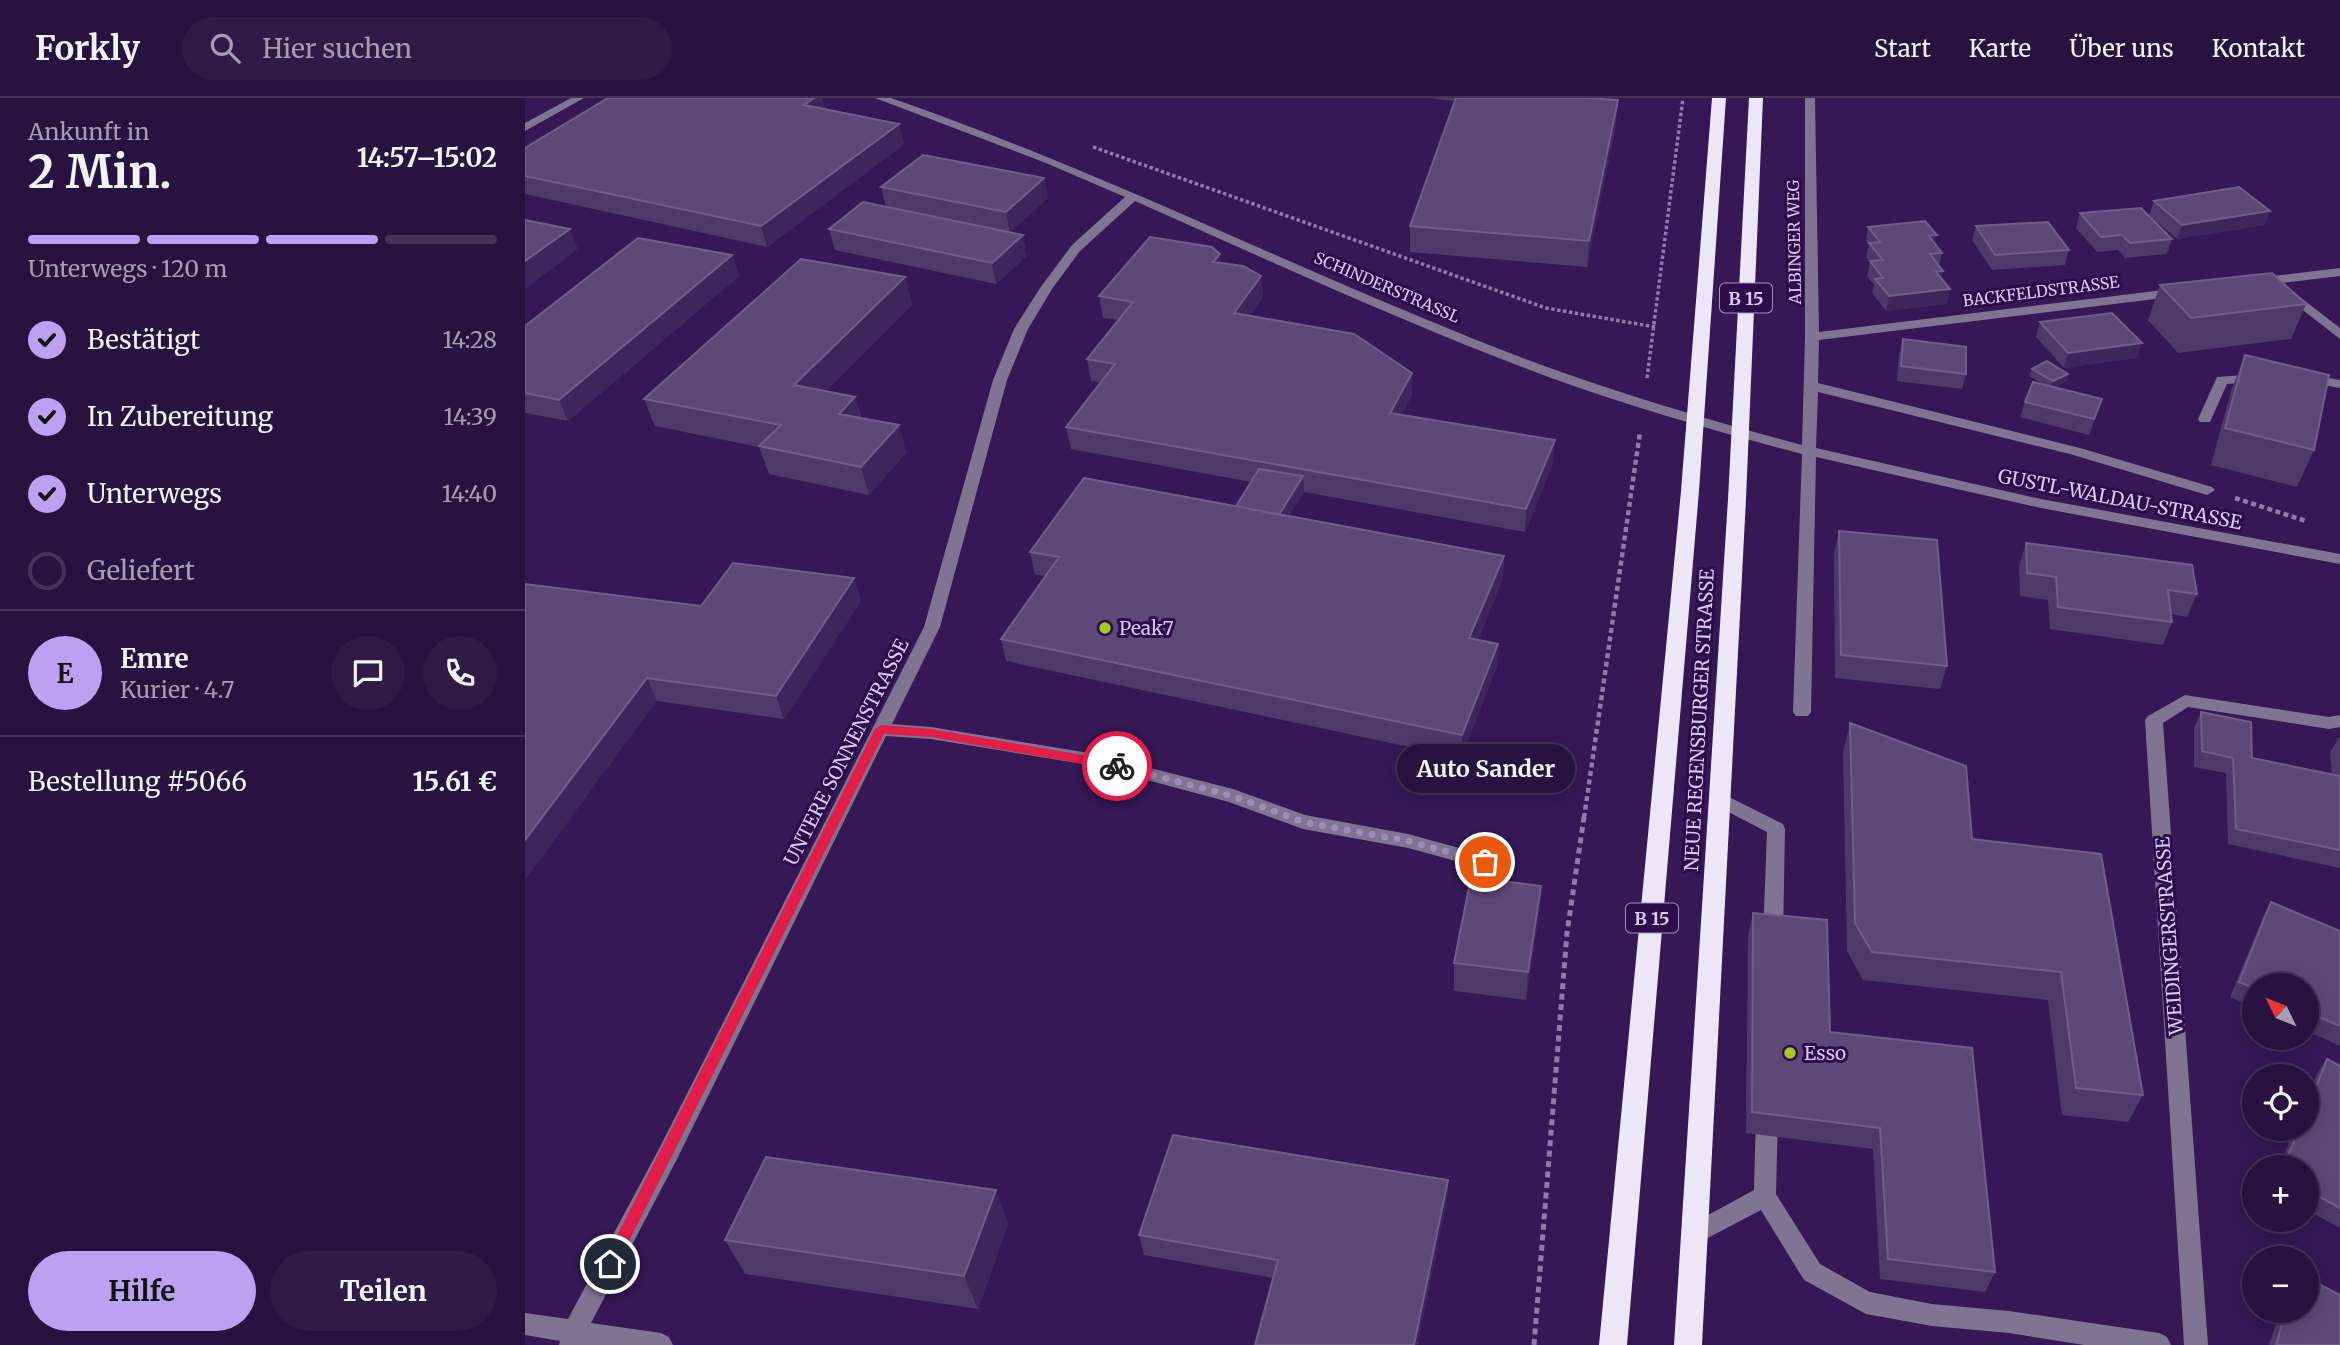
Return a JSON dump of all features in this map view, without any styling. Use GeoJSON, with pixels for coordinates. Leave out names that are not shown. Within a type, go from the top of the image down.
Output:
{"type":"FeatureCollection","features":[{"type":"Feature","properties":{"kind":"highway","name":"NEUE REGENSBURGER STRASSE"},"geometry":{"type":"LineString","coordinates":[[1613,1345],[1690,491],[1719,98]]}},
{"type":"Feature","properties":{"kind":"highway","name":"NEUE REGENSBURGER STRASSE"},"geometry":{"type":"LineString","coordinates":[[1688,1345],[1756,98]]}},
{"type":"Feature","properties":{"kind":"street"},"geometry":{"type":"LineString","coordinates":[[525,128],[579,98]]}},
{"type":"Feature","properties":{"kind":"street","name":"SCHINDERSTRASSL"},"geometry":{"type":"LineString","coordinates":[[880,98],[944,119],[1133,196],[1481,347],[1553,374],[1744,434],[1893,473]]}},
{"type":"Feature","properties":{"kind":"street","name":"ALBINGER WEG"},"geometry":{"type":"LineString","coordinates":[[1802,712],[1812,337],[1810,98]]}},
{"type":"Feature","properties":{"kind":"street","name":"UNTERE SONNENSTRASSE"},"geometry":{"type":"LineString","coordinates":[[573,1338],[932,627],[1000,380],[1021,329],[1046,288],[1076,248],[1133,196]]}},
{"type":"Feature","properties":{"kind":"street"},"geometry":{"type":"LineString","coordinates":[[2247,283],[2340,272]]}},
{"type":"Feature","properties":{"kind":"street"},"geometry":{"type":"LineString","coordinates":[[2274,280],[2340,335]]}},
{"type":"Feature","properties":{"kind":"street","name":"BACKFELDSTRASSE"},"geometry":{"type":"LineString","coordinates":[[1812,337],[2193,290]]}},
{"type":"Feature","properties":{"kind":"street"},"geometry":{"type":"LineString","coordinates":[[2293,376],[2340,384]]}},
{"type":"Feature","properties":{"kind":"street"},"geometry":{"type":"LineString","coordinates":[[2206,419],[2222,380],[2270,377]]}},
{"type":"Feature","properties":{"kind":"street"},"geometry":{"type":"LineString","coordinates":[[1811,386],[2075,451],[2207,490]]}},
{"type":"Feature","properties":{"kind":"street","name":"GUSTL-WALDAU-STRASSE"},"geometry":{"type":"LineString","coordinates":[[1893,473],[1992,495],[2340,559]]}},
{"type":"Feature","properties":{"kind":"street","name":"WEIDINGERSTRASSE"},"geometry":{"type":"LineString","coordinates":[[2196,1345],[2154,720],[2185,701],[2329,723],[2340,721]]}},
{"type":"Feature","properties":{"kind":"street"},"geometry":{"type":"LineString","coordinates":[[881,729],[931,733],[1095,760],[1233,796],[1303,822],[1408,841],[1485,862]]}},
{"type":"Feature","properties":{"kind":"street"},"geometry":{"type":"LineString","coordinates":[[1719,799],[1776,830],[1772,965]]}},
{"type":"Feature","properties":{"kind":"street"},"geometry":{"type":"LineString","coordinates":[[1768,1087],[1765,1196],[1812,1272],[1866,1303],[1932,1315],[2009,1322],[2159,1345]]}},
{"type":"Feature","properties":{"kind":"street"},"geometry":{"type":"LineString","coordinates":[[1696,1233],[1765,1196]]}},
{"type":"Feature","properties":{"kind":"street"},"geometry":{"type":"LineString","coordinates":[[525,1325],[573,1338],[661,1345]]}},
{"type":"Feature","properties":{"kind":"path"},"geometry":{"type":"LineString","coordinates":[[1647,382],[1683,98]]}},
{"type":"Feature","properties":{"kind":"path"},"geometry":{"type":"LineString","coordinates":[[1084,144],[1546,308],[1655,327]]}},
{"type":"Feature","properties":{"kind":"path"},"geometry":{"type":"LineString","coordinates":[[1534,1345],[1567,933],[1641,423]]}},
{"type":"Feature","properties":{"kind":"path"},"geometry":{"type":"LineString","coordinates":[[2207,490],[2313,523]]}},
{"type":"Feature","properties":{"kind":"building"},"geometry":{"type":"Polygon","coordinates":[[[608,98],[814,98],[804,105],[899,124],[761,226],[525,176],[525,148],[608,98]]]}},
{"type":"Feature","properties":{"kind":"building"},"geometry":{"type":"Polygon","coordinates":[[[1456,98],[1618,100],[1589,241],[1410,226],[1456,98]]]}},
{"type":"Feature","properties":{"kind":"building"},"geometry":{"type":"Polygon","coordinates":[[[923,155],[1044,178],[1006,212],[881,187],[923,155]]]}},
{"type":"Feature","properties":{"kind":"building"},"geometry":{"type":"Polygon","coordinates":[[[2239,187],[2270,211],[2182,225],[2154,201],[2239,187]]]}},
{"type":"Feature","properties":{"kind":"building"},"geometry":{"type":"Polygon","coordinates":[[[863,202],[1023,235],[992,263],[829,229],[863,202]]]}},
{"type":"Feature","properties":{"kind":"building"},"geometry":{"type":"Polygon","coordinates":[[[2141,208],[2172,239],[2130,243],[2122,235],[2101,237],[2080,213],[2141,208]]]}},
{"type":"Feature","properties":{"kind":"building"},"geometry":{"type":"Polygon","coordinates":[[[525,220],[570,229],[525,261],[525,220]]]}},
{"type":"Feature","properties":{"kind":"building"},"geometry":{"type":"Polygon","coordinates":[[[1925,221],[1937,235],[1929,236],[1942,253],[1930,254],[1943,271],[1936,272],[1950,289],[1889,296],[1875,279],[1883,278],[1870,261],[1883,260],[1869,243],[1880,242],[1868,227],[1925,221]]]}},
{"type":"Feature","properties":{"kind":"building"},"geometry":{"type":"Polygon","coordinates":[[[2048,222],[2069,250],[1995,255],[1976,226],[2048,222]]]}},
{"type":"Feature","properties":{"kind":"building"},"geometry":{"type":"Polygon","coordinates":[[[1150,237],[1212,247],[1220,254],[1213,262],[1243,266],[1261,276],[1234,313],[1354,334],[1412,373],[1390,413],[1555,440],[1526,509],[1066,427],[1115,364],[1087,359],[1133,302],[1099,296],[1150,237]]]}},
{"type":"Feature","properties":{"kind":"building"},"geometry":{"type":"Polygon","coordinates":[[[638,238],[732,255],[559,400],[525,393],[525,326],[638,238]]]}},
{"type":"Feature","properties":{"kind":"building"},"geometry":{"type":"Polygon","coordinates":[[[801,259],[905,277],[794,385],[855,397],[839,414],[899,425],[861,467],[759,446],[781,425],[644,399],[801,259]]]}},
{"type":"Feature","properties":{"kind":"building"},"geometry":{"type":"Polygon","coordinates":[[[2272,273],[2306,304],[2191,318],[2160,285],[2272,273]]]}},
{"type":"Feature","properties":{"kind":"building"},"geometry":{"type":"Polygon","coordinates":[[[2112,313],[2142,343],[2068,353],[2040,322],[2112,313]]]}},
{"type":"Feature","properties":{"kind":"building"},"geometry":{"type":"Polygon","coordinates":[[[1903,339],[1966,347],[1966,374],[1901,366],[1903,339]]]}},
{"type":"Feature","properties":{"kind":"building"},"geometry":{"type":"Polygon","coordinates":[[[2245,355],[2329,375],[2314,450],[2225,428],[2245,355]]]}},
{"type":"Feature","properties":{"kind":"building"},"geometry":{"type":"Polygon","coordinates":[[[2047,361],[2068,374],[2053,381],[2032,369],[2047,361]]]}},
{"type":"Feature","properties":{"kind":"building"},"geometry":{"type":"Polygon","coordinates":[[[2033,382],[2102,399],[2094,419],[2025,402],[2033,382]]]}},
{"type":"Feature","properties":{"kind":"building"},"geometry":{"type":"Polygon","coordinates":[[[1259,469],[1303,476],[1279,515],[1236,506],[1259,469]]]}},
{"type":"Feature","properties":{"kind":"building"},"geometry":{"type":"Polygon","coordinates":[[[1084,478],[1504,556],[1469,638],[1498,644],[1462,735],[1001,639],[1059,557],[1030,552],[1084,478]]]}},
{"type":"Feature","properties":{"kind":"building"},"geometry":{"type":"Polygon","coordinates":[[[1839,531],[1937,540],[1947,666],[1841,655],[1839,531]]]}},
{"type":"Feature","properties":{"kind":"building"},"geometry":{"type":"Polygon","coordinates":[[[2026,543],[2192,565],[2197,594],[2168,590],[2172,622],[2058,607],[2056,577],[2027,573],[2026,543]]]}},
{"type":"Feature","properties":{"kind":"building"},"geometry":{"type":"Polygon","coordinates":[[[733,563],[854,578],[776,696],[647,678],[525,840],[525,584],[701,606],[733,563]]]}},
{"type":"Feature","properties":{"kind":"building"},"geometry":{"type":"Polygon","coordinates":[[[2201,712],[2251,722],[2252,758],[2340,776],[2340,850],[2236,829],[2233,758],[2202,751],[2201,712]]]}},
{"type":"Feature","properties":{"kind":"building"},"geometry":{"type":"Polygon","coordinates":[[[1850,723],[1966,766],[1972,839],[2101,854],[2143,1095],[2076,1088],[2061,972],[1872,952],[1855,923],[1850,723]]]}},
{"type":"Feature","properties":{"kind":"building"},"geometry":{"type":"Polygon","coordinates":[[[1471,877],[1541,886],[1528,972],[1454,963],[1471,877]]]}},
{"type":"Feature","properties":{"kind":"building"},"geometry":{"type":"Polygon","coordinates":[[[2271,902],[2340,931],[2340,1026],[2319,1017],[2319,973],[2243,973],[2271,902]]]}},
{"type":"Feature","properties":{"kind":"building"},"geometry":{"type":"Polygon","coordinates":[[[1753,913],[1827,920],[1830,1032],[1972,1048],[1995,1272],[1888,1259],[1880,1128],[1752,1112],[1753,913]]]}},
{"type":"Feature","properties":{"kind":"building"},"geometry":{"type":"Polygon","coordinates":[[[2327,1059],[2340,1066],[2340,1208],[2319,1197],[2319,1155],[2288,1155],[2294,1141],[2319,1141],[2319,1079],[2327,1059]]]}},
{"type":"Feature","properties":{"kind":"building"},"geometry":{"type":"Polygon","coordinates":[[[1173,1135],[1448,1180],[1414,1345],[1255,1345],[1278,1260],[1139,1235],[1173,1135]]]}},
{"type":"Feature","properties":{"kind":"building"},"geometry":{"type":"Polygon","coordinates":[[[766,1157],[996,1190],[964,1276],[725,1240],[766,1157]]]}},
{"type":"Feature","properties":{"kind":"building"},"geometry":{"type":"Polygon","coordinates":[[[2319,1284],[2340,1295],[2340,1345],[2276,1345],[2282,1323],[2319,1323],[2319,1284]]]}},
{"type":"Feature","properties":{"kind":"way so far"},"geometry":{"type":"LineString","coordinates":[[1117,766],[1233,796],[1303,822],[1408,841],[1485,862]]}},
{"type":"Feature","properties":{"kind":"place","name":"Peak7"},"geometry":{"type":"Point","coordinates":[1105,628]}},
{"type":"Feature","properties":{"kind":"place","name":"Auto Sander"},"geometry":{"type":"Point","coordinates":[1485,862]}},
{"type":"Feature","properties":{"kind":"place","name":"Esso"},"geometry":{"type":"Point","coordinates":[1790,1053]}},
{"type":"Feature","properties":{"kind":"route"},"geometry":{"type":"LineString","coordinates":[[610,1264],[881,729],[931,733],[1117,766]]}}]}
